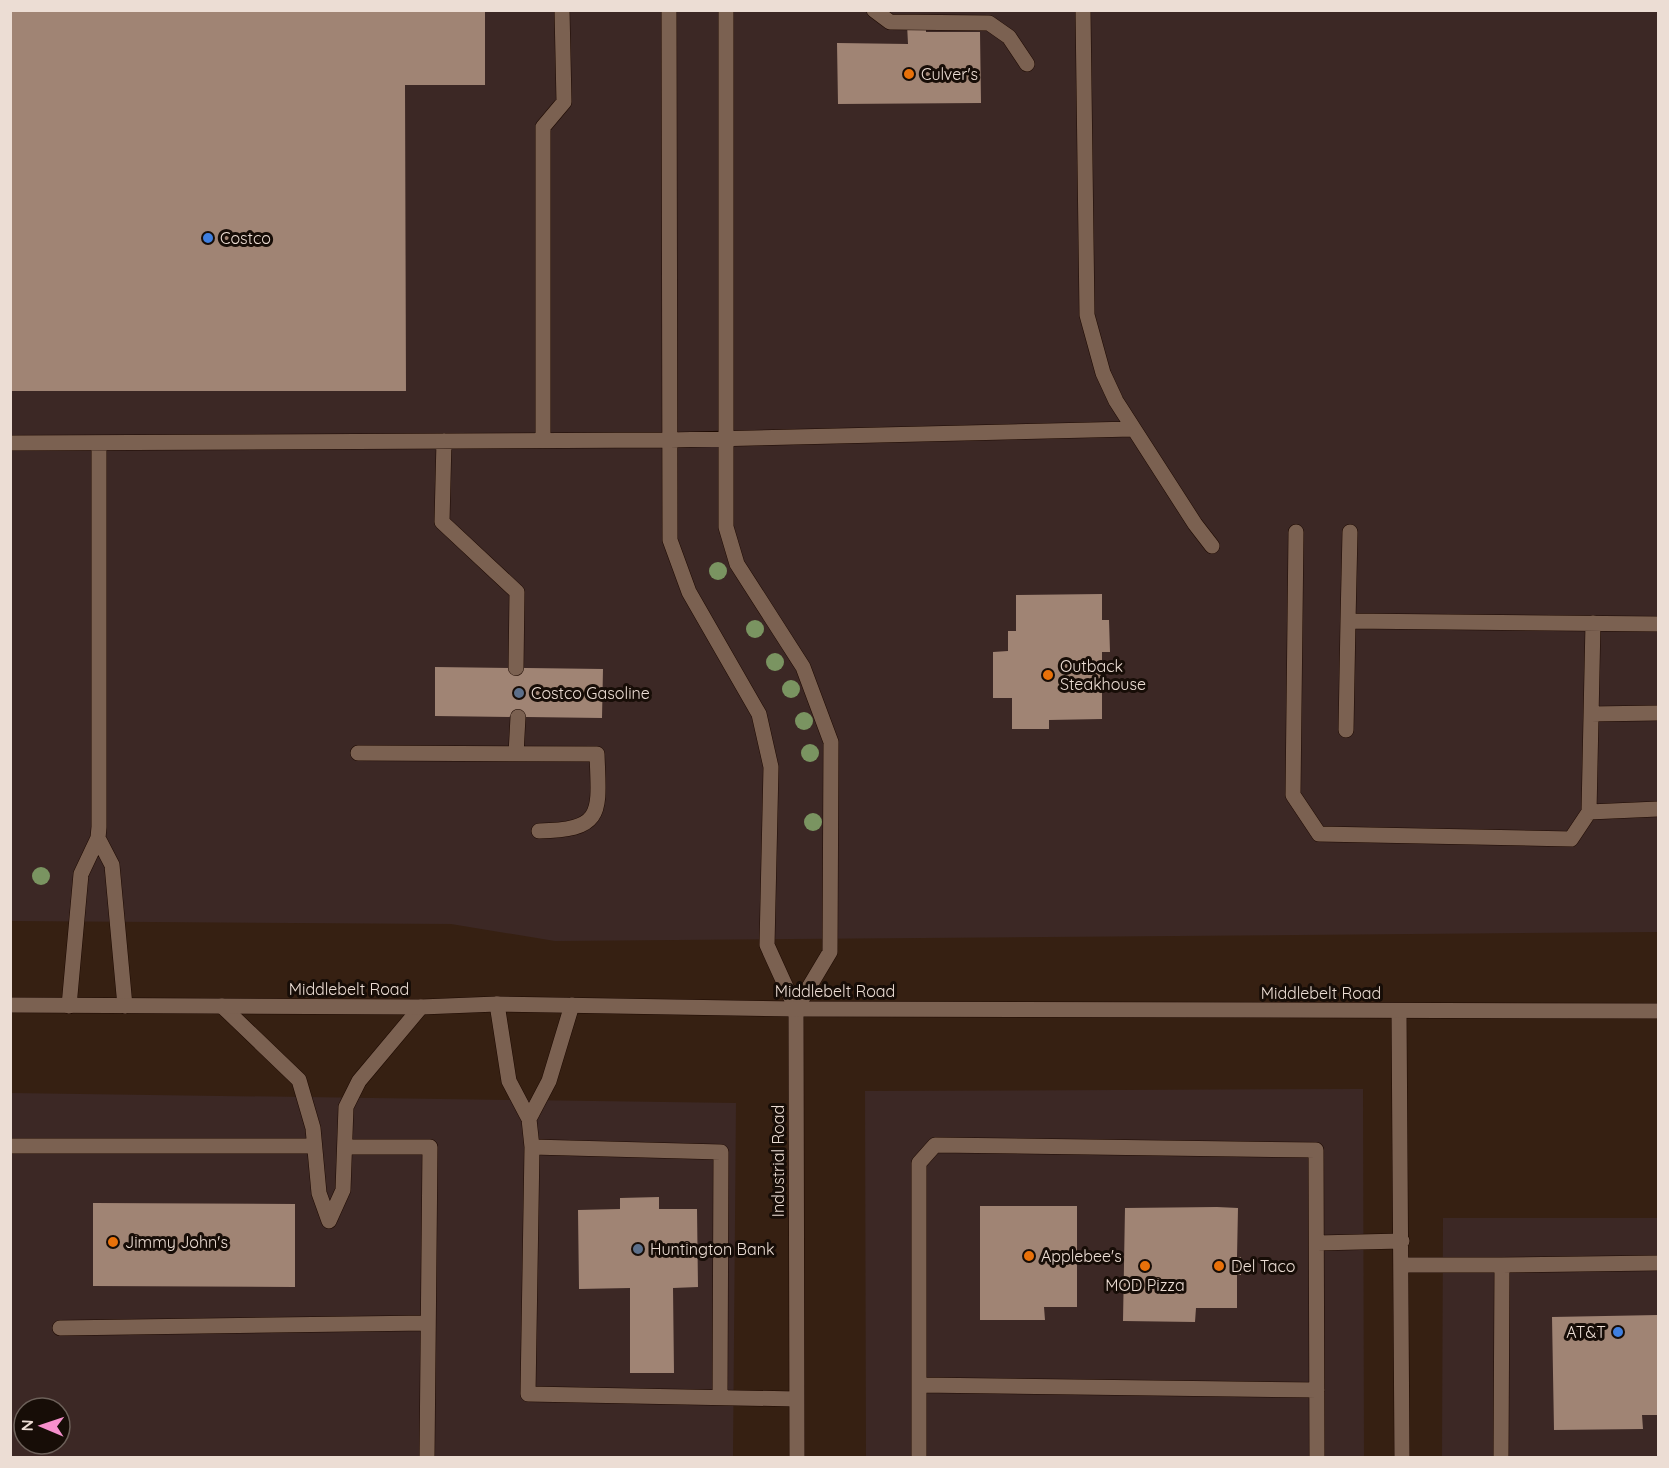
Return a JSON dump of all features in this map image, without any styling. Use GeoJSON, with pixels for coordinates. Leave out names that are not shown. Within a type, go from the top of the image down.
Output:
{"type":"FeatureCollection","features":[{"type":"Feature","properties":{"kind":"main road"},"geometry":{"type":"LineString","coordinates":[[543,440],[543,127],[564,102],[562,10]]}},
{"type":"Feature","properties":{"kind":"main road"},"geometry":{"type":"LineString","coordinates":[[669,10],[670,540],[689,591],[759,714],[771,767],[767,945],[796,1009]]}},
{"type":"Feature","properties":{"kind":"main road"},"geometry":{"type":"LineString","coordinates":[[726,10],[726,527],[737,564],[803,668],[831,742],[830,952],[796,1009]]}},
{"type":"Feature","properties":{"kind":"main road"},"geometry":{"type":"LineString","coordinates":[[874,10],[890,22],[989,23],[1009,38],[1028,64]]}},
{"type":"Feature","properties":{"kind":"main road"},"geometry":{"type":"LineString","coordinates":[[1083,10],[1087,315],[1103,373],[1133,429],[1212,546]]}},
{"type":"Feature","properties":{"kind":"main road"},"geometry":{"type":"LineString","coordinates":[[10,443],[670,440],[1133,429]]}},
{"type":"Feature","properties":{"kind":"main road"},"geometry":{"type":"LineString","coordinates":[[444,441],[442,522],[517,592],[516,668]]}},
{"type":"Feature","properties":{"kind":"main road"},"geometry":{"type":"LineString","coordinates":[[69,1006],[81,874],[98,838],[99,443]]}},
{"type":"Feature","properties":{"kind":"main road"},"geometry":{"type":"LineString","coordinates":[[1296,532],[1293,795],[1319,834],[1571,839],[1588,812],[1593,623]]}},
{"type":"Feature","properties":{"kind":"main road"},"geometry":{"type":"LineString","coordinates":[[1346,730],[1350,532]]}},
{"type":"Feature","properties":{"kind":"main road"},"geometry":{"type":"LineString","coordinates":[[1348,621],[1659,624]]}},
{"type":"Feature","properties":{"kind":"main road"},"geometry":{"type":"LineString","coordinates":[[1592,714],[1659,713]]}},
{"type":"Feature","properties":{"kind":"main road"},"geometry":{"type":"LineString","coordinates":[[516,754],[518,717]]}},
{"type":"Feature","properties":{"kind":"main road"},"geometry":{"type":"LineString","coordinates":[[358,753],[597,754],[597,806],[587,823],[570,831],[539,831]]}},
{"type":"Feature","properties":{"kind":"main road"},"geometry":{"type":"LineString","coordinates":[[1588,812],[1659,809]]}},
{"type":"Feature","properties":{"kind":"main road"},"geometry":{"type":"LineString","coordinates":[[98,838],[112,865],[125,1006]]}},
{"type":"Feature","properties":{"kind":"main road"},"geometry":{"type":"LineString","coordinates":[[497,1004],[510,1081],[529,1119],[532,1147],[528,1394],[796,1399]]}},
{"type":"Feature","properties":{"kind":"main road","name":"Middlebelt Road"},"geometry":{"type":"LineString","coordinates":[[10,1005],[421,1007],[497,1004],[796,1009],[1659,1011]]}},
{"type":"Feature","properties":{"kind":"main road"},"geometry":{"type":"LineString","coordinates":[[529,1119],[549,1081],[572,1005]]}},
{"type":"Feature","properties":{"kind":"main road"},"geometry":{"type":"LineString","coordinates":[[222,1006],[299,1080],[313,1128],[319,1193],[329,1221],[344,1190],[346,1107],[359,1081],[421,1007]]}},
{"type":"Feature","properties":{"kind":"main road","name":"Industrial Road"},"geometry":{"type":"LineString","coordinates":[[796,1009],[797,1458]]}},
{"type":"Feature","properties":{"kind":"main road"},"geometry":{"type":"LineString","coordinates":[[1399,1011],[1402,1458]]}},
{"type":"Feature","properties":{"kind":"main road"},"geometry":{"type":"LineString","coordinates":[[919,1458],[919,1163],[935,1145],[1316,1150],[1317,1458]]}},
{"type":"Feature","properties":{"kind":"main road"},"geometry":{"type":"LineString","coordinates":[[10,1146],[314,1146]]}},
{"type":"Feature","properties":{"kind":"main road"},"geometry":{"type":"LineString","coordinates":[[345,1147],[430,1147],[427,1458]]}},
{"type":"Feature","properties":{"kind":"main road"},"geometry":{"type":"LineString","coordinates":[[532,1147],[721,1152],[720,1397]]}},
{"type":"Feature","properties":{"kind":"main road"},"geometry":{"type":"LineString","coordinates":[[1317,1243],[1402,1241]]}},
{"type":"Feature","properties":{"kind":"main road"},"geometry":{"type":"LineString","coordinates":[[1401,1265],[1659,1263]]}},
{"type":"Feature","properties":{"kind":"main road"},"geometry":{"type":"LineString","coordinates":[[1502,1265],[1502,1458]]}},
{"type":"Feature","properties":{"kind":"main road"},"geometry":{"type":"LineString","coordinates":[[60,1328],[428,1323]]}},
{"type":"Feature","properties":{"kind":"main road"},"geometry":{"type":"LineString","coordinates":[[919,1385],[1317,1390]]}},
{"type":"Feature","properties":{"kind":"shaded area"},"geometry":{"type":"Polygon","coordinates":[[[10,11],[1658,11],[1658,932],[555,941],[451,924],[11,921],[10,11]]]}},
{"type":"Feature","properties":{"kind":"shaded area"},"geometry":{"type":"Polygon","coordinates":[[[1363,1089],[1364,1457],[866,1457],[865,1091],[1363,1089]]]}},
{"type":"Feature","properties":{"kind":"shaded area"},"geometry":{"type":"Polygon","coordinates":[[[11,1093],[736,1103],[733,1457],[11,1458],[11,1093]]]}},
{"type":"Feature","properties":{"kind":"shaded area"},"geometry":{"type":"Polygon","coordinates":[[[1443,1218],[1658,1218],[1658,1457],[1442,1458],[1443,1218]]]}},
{"type":"Feature","properties":{"kind":"building","name":"Costco"},"geometry":{"type":"Polygon","coordinates":[[[10,10],[485,10],[485,85],[405,85],[406,391],[10,391],[10,10]]]}},
{"type":"Feature","properties":{"kind":"building","name":"Culver's"},"geometry":{"type":"Polygon","coordinates":[[[926,23],[926,32],[980,32],[981,103],[838,104],[837,43],[908,44],[907,24],[926,23]]]}},
{"type":"Feature","properties":{"kind":"building","name":"Outback Steakhouse"},"geometry":{"type":"Polygon","coordinates":[[[1102,594],[1102,620],[1109,620],[1110,652],[1102,652],[1102,719],[1049,720],[1049,729],[1012,729],[1012,698],[993,698],[993,652],[1008,651],[1008,631],[1016,631],[1016,595],[1102,594]]]}},
{"type":"Feature","properties":{"kind":"building","name":"Costco Gasoline"},"geometry":{"type":"Polygon","coordinates":[[[435,667],[603,669],[602,718],[435,716],[435,667]]]}},
{"type":"Feature","properties":{"kind":"building","name":"Huntington Bank"},"geometry":{"type":"Polygon","coordinates":[[[659,1197],[659,1209],[697,1209],[698,1287],[673,1288],[674,1373],[630,1373],[630,1288],[579,1289],[578,1210],[620,1209],[620,1198],[659,1197]]]}},
{"type":"Feature","properties":{"kind":"building"},"geometry":{"type":"Polygon","coordinates":[[[93,1203],[295,1204],[295,1287],[93,1286],[93,1203]]]}},
{"type":"Feature","properties":{"kind":"building","name":"Applebee's"},"geometry":{"type":"Polygon","coordinates":[[[980,1206],[1077,1206],[1077,1307],[1044,1307],[1045,1320],[980,1320],[980,1206]]]}},
{"type":"Feature","properties":{"kind":"building"},"geometry":{"type":"Polygon","coordinates":[[[1125,1208],[1238,1208],[1237,1257],[1241,1257],[1241,1275],[1237,1275],[1237,1308],[1196,1308],[1195,1322],[1123,1321],[1125,1208]]]}},
{"type":"Feature","properties":{"kind":"building"},"geometry":{"type":"Polygon","coordinates":[[[1658,1315],[1658,1415],[1642,1415],[1643,1429],[1554,1430],[1552,1317],[1658,1315]]]}},
{"type":"Feature","properties":{"kind":"place","name":"Culver's"},"geometry":{"type":"Point","coordinates":[909,74]}},
{"type":"Feature","properties":{"kind":"place","name":"Costco"},"geometry":{"type":"Point","coordinates":[208,238]}},
{"type":"Feature","properties":{"kind":"place","name":"Outback Steakhouse"},"geometry":{"type":"Point","coordinates":[1048,675]}},
{"type":"Feature","properties":{"kind":"place","name":"Costco Gasoline"},"geometry":{"type":"Point","coordinates":[519,693]}},
{"type":"Feature","properties":{"kind":"place","name":"Jimmy John's"},"geometry":{"type":"Point","coordinates":[113,1242]}},
{"type":"Feature","properties":{"kind":"place","name":"Huntington Bank"},"geometry":{"type":"Point","coordinates":[638,1249]}},
{"type":"Feature","properties":{"kind":"place","name":"Applebee's"},"geometry":{"type":"Point","coordinates":[1029,1256]}},
{"type":"Feature","properties":{"kind":"place","name":"MOD Pizza"},"geometry":{"type":"Point","coordinates":[1145,1266]}},
{"type":"Feature","properties":{"kind":"place","name":"Del Taco"},"geometry":{"type":"Point","coordinates":[1219,1266]}},
{"type":"Feature","properties":{"kind":"place","name":"AT&T"},"geometry":{"type":"Point","coordinates":[1618,1332]}}]}
